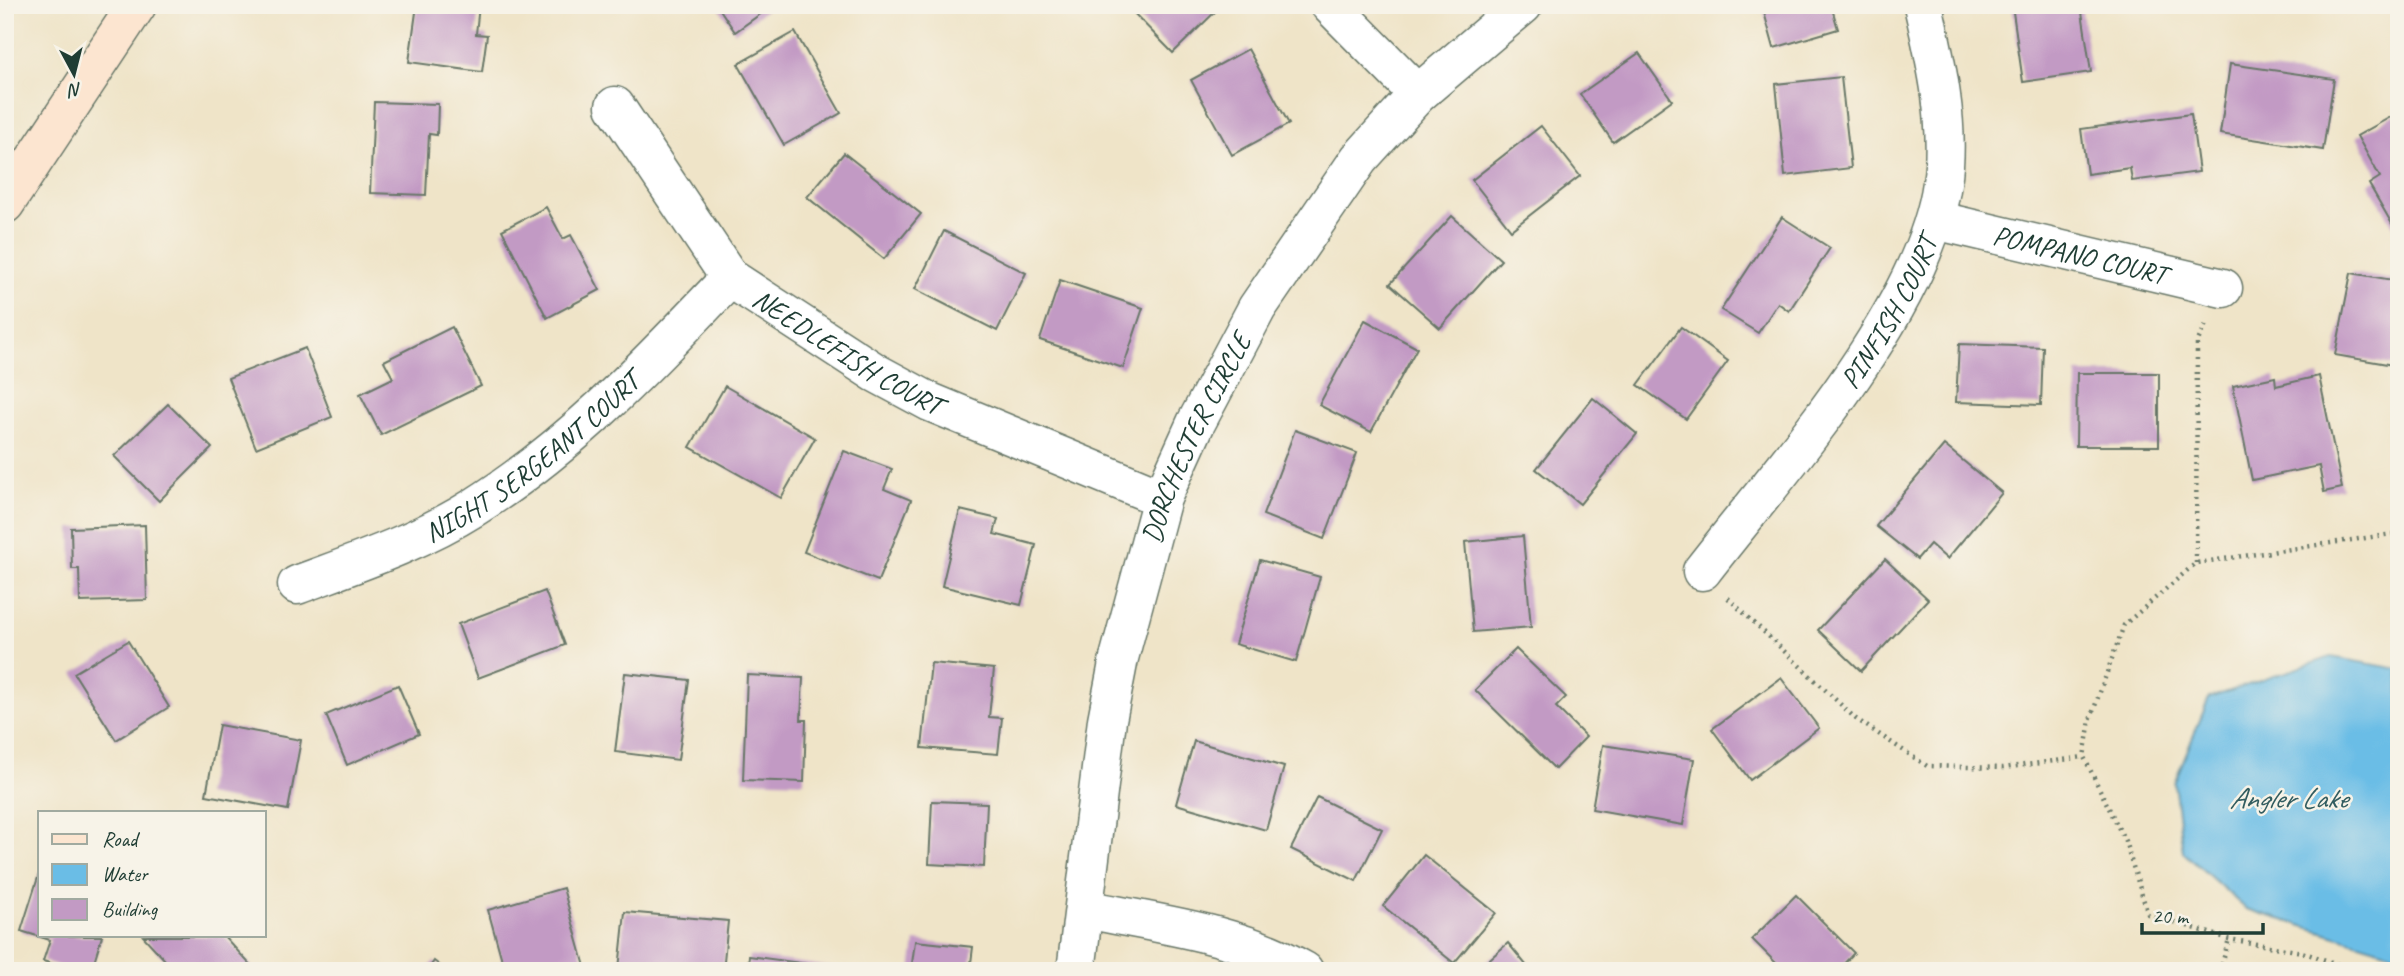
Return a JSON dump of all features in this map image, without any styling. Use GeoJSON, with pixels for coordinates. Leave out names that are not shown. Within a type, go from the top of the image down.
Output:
{"type":"FeatureCollection","features":[{"type":"Feature","properties":{"kind":"main road"},"geometry":{"type":"LineString","coordinates":[[5,204],[137,5]]}},
{"type":"Feature","properties":{"kind":"street"},"geometry":{"type":"LineString","coordinates":[[1330,5],[1418,94]]}},
{"type":"Feature","properties":{"kind":"street","name":"DORCHESTER CIRCLE"},"geometry":{"type":"LineString","coordinates":[[1076,971],[1107,720],[1119,659],[1162,498],[1201,412],[1257,308],[1359,159],[1418,94],[1523,5]]}},
{"type":"Feature","properties":{"kind":"street","name":"PINFISH COURT"},"geometry":{"type":"LineString","coordinates":[[1702,571],[1864,357],[1923,253],[1935,220],[1943,181],[1943,124],[1923,5]]}},
{"type":"Feature","properties":{"kind":"street","name":"NEEDLEFISH COURT"},"geometry":{"type":"LineString","coordinates":[[615,106],[730,278],[876,373],[929,402],[1162,498]]}},
{"type":"Feature","properties":{"kind":"street","name":"POMPANO COURT"},"geometry":{"type":"LineString","coordinates":[[1935,220],[2223,288]]}},
{"type":"Feature","properties":{"kind":"street","name":"NIGHT SERGEANT COURT"},"geometry":{"type":"LineString","coordinates":[[297,585],[428,531],[470,509],[519,477],[563,444],[613,398],[730,278]]}},
{"type":"Feature","properties":{"kind":"street"},"geometry":{"type":"LineString","coordinates":[[1085,909],[1236,942],[1270,953],[1304,971]]}},
{"type":"Feature","properties":{"kind":"path"},"geometry":{"type":"LineString","coordinates":[[2196,563],[2197,343],[2223,288]]}},
{"type":"Feature","properties":{"kind":"path"},"geometry":{"type":"LineString","coordinates":[[2358,971],[2302,952],[2230,939],[2148,914],[2125,841],[2084,757],[2090,720],[2124,625],[2196,563],[2399,533]]}},
{"type":"Feature","properties":{"kind":"path"},"geometry":{"type":"LineString","coordinates":[[1702,571],[1754,625],[1856,719],[1927,766],[2003,768],[2084,757]]}},
{"type":"Feature","properties":{"kind":"path"},"geometry":{"type":"LineString","coordinates":[[2220,971],[2230,939]]}},
{"type":"Feature","properties":{"kind":"water","name":"Angler Lake"},"geometry":{"type":"Polygon","coordinates":[[[2331,657],[2399,669],[2399,955],[2246,909],[2183,852],[2174,783],[2209,698],[2331,657]]]}},
{"type":"Feature","properties":{"kind":"building"},"geometry":{"type":"Polygon","coordinates":[[[417,5],[479,5],[476,34],[487,35],[482,72],[409,62],[417,5]]]}},
{"type":"Feature","properties":{"kind":"building"},"geometry":{"type":"Polygon","coordinates":[[[717,5],[773,5],[735,32],[717,5]]]}},
{"type":"Feature","properties":{"kind":"building"},"geometry":{"type":"Polygon","coordinates":[[[1126,5],[1218,5],[1220,7],[1173,53],[1126,5]]]}},
{"type":"Feature","properties":{"kind":"building"},"geometry":{"type":"Polygon","coordinates":[[[1762,5],[1831,5],[1838,29],[1774,48],[1762,5]]]}},
{"type":"Feature","properties":{"kind":"building"},"geometry":{"type":"Polygon","coordinates":[[[2012,5],[2081,5],[2091,72],[2023,82],[2012,5]]]}},
{"type":"Feature","properties":{"kind":"building"},"geometry":{"type":"Polygon","coordinates":[[[795,32],[841,113],[784,145],[738,64],[795,32]]]}},
{"type":"Feature","properties":{"kind":"building"},"geometry":{"type":"Polygon","coordinates":[[[1248,49],[1289,124],[1232,155],[1191,80],[1248,49]]]}},
{"type":"Feature","properties":{"kind":"building"},"geometry":{"type":"Polygon","coordinates":[[[1639,53],[1672,100],[1613,142],[1580,94],[1639,53]]]}},
{"type":"Feature","properties":{"kind":"building"},"geometry":{"type":"Polygon","coordinates":[[[2230,64],[2334,79],[2323,150],[2220,134],[2230,64]]]}},
{"type":"Feature","properties":{"kind":"building"},"geometry":{"type":"Polygon","coordinates":[[[1841,77],[1851,168],[1785,176],[1776,84],[1841,77]]]}},
{"type":"Feature","properties":{"kind":"building"},"geometry":{"type":"Polygon","coordinates":[[[374,102],[438,104],[437,135],[429,134],[426,195],[370,193],[374,102]]]}},
{"type":"Feature","properties":{"kind":"building"},"geometry":{"type":"Polygon","coordinates":[[[2191,114],[2199,172],[2132,181],[2130,168],[2087,174],[2081,129],[2191,114]]]}},
{"type":"Feature","properties":{"kind":"building"},"geometry":{"type":"Polygon","coordinates":[[[2396,114],[2399,119],[2399,236],[2369,184],[2380,177],[2357,136],[2396,114]]]}},
{"type":"Feature","properties":{"kind":"building"},"geometry":{"type":"Polygon","coordinates":[[[1541,126],[1580,176],[1511,230],[1472,180],[1541,126]]]}},
{"type":"Feature","properties":{"kind":"building"},"geometry":{"type":"Polygon","coordinates":[[[844,153],[921,214],[884,259],[807,197],[844,153]]]}},
{"type":"Feature","properties":{"kind":"building"},"geometry":{"type":"Polygon","coordinates":[[[546,207],[563,239],[571,235],[600,290],[547,318],[502,230],[546,207]]]}},
{"type":"Feature","properties":{"kind":"building"},"geometry":{"type":"Polygon","coordinates":[[[1452,216],[1501,260],[1440,328],[1390,284],[1452,216]]]}},
{"type":"Feature","properties":{"kind":"building"},"geometry":{"type":"Polygon","coordinates":[[[1782,217],[1830,248],[1789,311],[1778,303],[1758,333],[1721,310],[1782,217]]]}},
{"type":"Feature","properties":{"kind":"building"},"geometry":{"type":"Polygon","coordinates":[[[944,231],[1026,273],[997,331],[915,289],[944,231]]]}},
{"type":"Feature","properties":{"kind":"building"},"geometry":{"type":"Polygon","coordinates":[[[2351,273],[2399,281],[2399,366],[2335,355],[2351,273]]]}},
{"type":"Feature","properties":{"kind":"building"},"geometry":{"type":"Polygon","coordinates":[[[1060,280],[1143,308],[1123,368],[1040,340],[1060,280]]]}},
{"type":"Feature","properties":{"kind":"building"},"geometry":{"type":"Polygon","coordinates":[[[1365,320],[1417,348],[1371,432],[1319,405],[1365,320]]]}},
{"type":"Feature","properties":{"kind":"building"},"geometry":{"type":"Polygon","coordinates":[[[452,327],[481,386],[381,435],[360,394],[393,378],[384,361],[452,327]]]}},
{"type":"Feature","properties":{"kind":"building"},"geometry":{"type":"Polygon","coordinates":[[[1681,327],[1728,361],[1686,419],[1638,385],[1681,327]]]}},
{"type":"Feature","properties":{"kind":"building"},"geometry":{"type":"Polygon","coordinates":[[[1959,344],[2043,347],[2041,405],[1956,402],[1959,344]]]}},
{"type":"Feature","properties":{"kind":"building"},"geometry":{"type":"Polygon","coordinates":[[[305,348],[332,417],[256,448],[228,378],[305,348]]]}},
{"type":"Feature","properties":{"kind":"building"},"geometry":{"type":"Polygon","coordinates":[[[2077,373],[2159,373],[2159,446],[2076,446],[2077,373]]]}},
{"type":"Feature","properties":{"kind":"building"},"geometry":{"type":"Polygon","coordinates":[[[2319,376],[2342,488],[2324,492],[2319,466],[2252,480],[2233,386],[2275,377],[2276,386],[2319,376]]]}},
{"type":"Feature","properties":{"kind":"building"},"geometry":{"type":"Polygon","coordinates":[[[725,386],[815,438],[781,498],[690,447],[725,386]]]}},
{"type":"Feature","properties":{"kind":"building"},"geometry":{"type":"Polygon","coordinates":[[[1593,398],[1637,434],[1580,504],[1536,469],[1593,398]]]}},
{"type":"Feature","properties":{"kind":"building"},"geometry":{"type":"Polygon","coordinates":[[[168,404],[212,448],[159,501],[114,456],[168,404]]]}},
{"type":"Feature","properties":{"kind":"building"},"geometry":{"type":"Polygon","coordinates":[[[1295,430],[1357,453],[1324,539],[1263,515],[1295,430]]]}},
{"type":"Feature","properties":{"kind":"building"},"geometry":{"type":"Polygon","coordinates":[[[1944,445],[2002,493],[1947,559],[1930,544],[1917,559],[1876,526],[1944,445]]]}},
{"type":"Feature","properties":{"kind":"building"},"geometry":{"type":"Polygon","coordinates":[[[844,451],[892,469],[884,489],[911,500],[878,581],[804,552],[844,451]]]}},
{"type":"Feature","properties":{"kind":"building"},"geometry":{"type":"Polygon","coordinates":[[[960,510],[998,519],[994,534],[1036,545],[1021,605],[942,586],[960,510]]]}},
{"type":"Feature","properties":{"kind":"building"},"geometry":{"type":"Polygon","coordinates":[[[145,525],[147,600],[80,602],[79,569],[72,569],[71,528],[145,525]]]}},
{"type":"Feature","properties":{"kind":"building"},"geometry":{"type":"Polygon","coordinates":[[[1523,536],[1531,627],[1473,632],[1465,542],[1523,536]]]}},
{"type":"Feature","properties":{"kind":"building"},"geometry":{"type":"Polygon","coordinates":[[[1885,559],[1928,599],[1861,671],[1818,630],[1885,559]]]}},
{"type":"Feature","properties":{"kind":"building"},"geometry":{"type":"Polygon","coordinates":[[[1260,560],[1320,577],[1296,662],[1235,644],[1260,560]]]}},
{"type":"Feature","properties":{"kind":"building"},"geometry":{"type":"Polygon","coordinates":[[[545,591],[565,645],[478,678],[458,624],[545,591]]]}},
{"type":"Feature","properties":{"kind":"building"},"geometry":{"type":"Polygon","coordinates":[[[128,641],[169,707],[116,740],[74,673],[128,641]]]}},
{"type":"Feature","properties":{"kind":"building"},"geometry":{"type":"Polygon","coordinates":[[[1516,649],[1566,697],[1556,707],[1586,737],[1555,769],[1475,690],[1516,649]]]}},
{"type":"Feature","properties":{"kind":"building"},"geometry":{"type":"Polygon","coordinates":[[[931,663],[994,669],[989,717],[1002,718],[998,754],[922,748],[931,663]]]}},
{"type":"Feature","properties":{"kind":"building"},"geometry":{"type":"Polygon","coordinates":[[[625,673],[689,680],[678,760],[615,752],[625,673]]]}},
{"type":"Feature","properties":{"kind":"building"},"geometry":{"type":"Polygon","coordinates":[[[747,675],[803,678],[801,720],[806,720],[804,782],[743,780],[747,675]]]}},
{"type":"Feature","properties":{"kind":"building"},"geometry":{"type":"Polygon","coordinates":[[[1781,678],[1819,728],[1750,780],[1712,729],[1781,678]]]}},
{"type":"Feature","properties":{"kind":"building"},"geometry":{"type":"Polygon","coordinates":[[[398,685],[419,734],[347,765],[326,715],[398,685]]]}},
{"type":"Feature","properties":{"kind":"building"},"geometry":{"type":"Polygon","coordinates":[[[219,725],[301,740],[288,810],[206,795],[219,725]]]}},
{"type":"Feature","properties":{"kind":"building"},"geometry":{"type":"Polygon","coordinates":[[[1194,741],[1284,767],[1266,830],[1176,804],[1194,741]]]}},
{"type":"Feature","properties":{"kind":"building"},"geometry":{"type":"Polygon","coordinates":[[[1603,745],[1694,759],[1683,825],[1592,809],[1603,745]]]}},
{"type":"Feature","properties":{"kind":"building"},"geometry":{"type":"Polygon","coordinates":[[[1317,797],[1382,829],[1356,881],[1291,849],[1317,797]]]}},
{"type":"Feature","properties":{"kind":"building"},"geometry":{"type":"Polygon","coordinates":[[[932,801],[987,803],[984,867],[929,864],[932,801]]]}},
{"type":"Feature","properties":{"kind":"building"},"geometry":{"type":"Polygon","coordinates":[[[1424,855],[1496,913],[1454,963],[1383,906],[1424,855]]]}},
{"type":"Feature","properties":{"kind":"building"},"geometry":{"type":"Polygon","coordinates":[[[38,877],[38,936],[21,931],[38,877]]]}},
{"type":"Feature","properties":{"kind":"building"},"geometry":{"type":"Polygon","coordinates":[[[563,888],[586,970],[540,971],[539,967],[505,971],[488,910],[563,888]]]}},
{"type":"Feature","properties":{"kind":"building"},"geometry":{"type":"Polygon","coordinates":[[[1796,895],[1854,953],[1837,971],[1784,971],[1752,939],[1796,895]]]}},
{"type":"Feature","properties":{"kind":"building"},"geometry":{"type":"Polygon","coordinates":[[[625,912],[728,921],[723,971],[619,969],[625,912]]]}},
{"type":"Feature","properties":{"kind":"building"},"geometry":{"type":"Polygon","coordinates":[[[40,937],[102,937],[91,971],[76,971],[43,961],[50,940],[40,937]]]}},
{"type":"Feature","properties":{"kind":"building"},"geometry":{"type":"Polygon","coordinates":[[[144,937],[225,937],[256,971],[175,971],[144,937]]]}},
{"type":"Feature","properties":{"kind":"building"},"geometry":{"type":"Polygon","coordinates":[[[915,941],[973,947],[970,971],[911,971],[915,941]]]}},
{"type":"Feature","properties":{"kind":"building"},"geometry":{"type":"Polygon","coordinates":[[[1508,943],[1531,971],[1476,971],[1508,943]]]}},
{"type":"Feature","properties":{"kind":"building"},"geometry":{"type":"Polygon","coordinates":[[[749,956],[846,969],[846,971],[747,971],[749,956]]]}},
{"type":"Feature","properties":{"kind":"building"},"geometry":{"type":"Polygon","coordinates":[[[434,961],[447,971],[427,971],[434,961]]]}}]}
